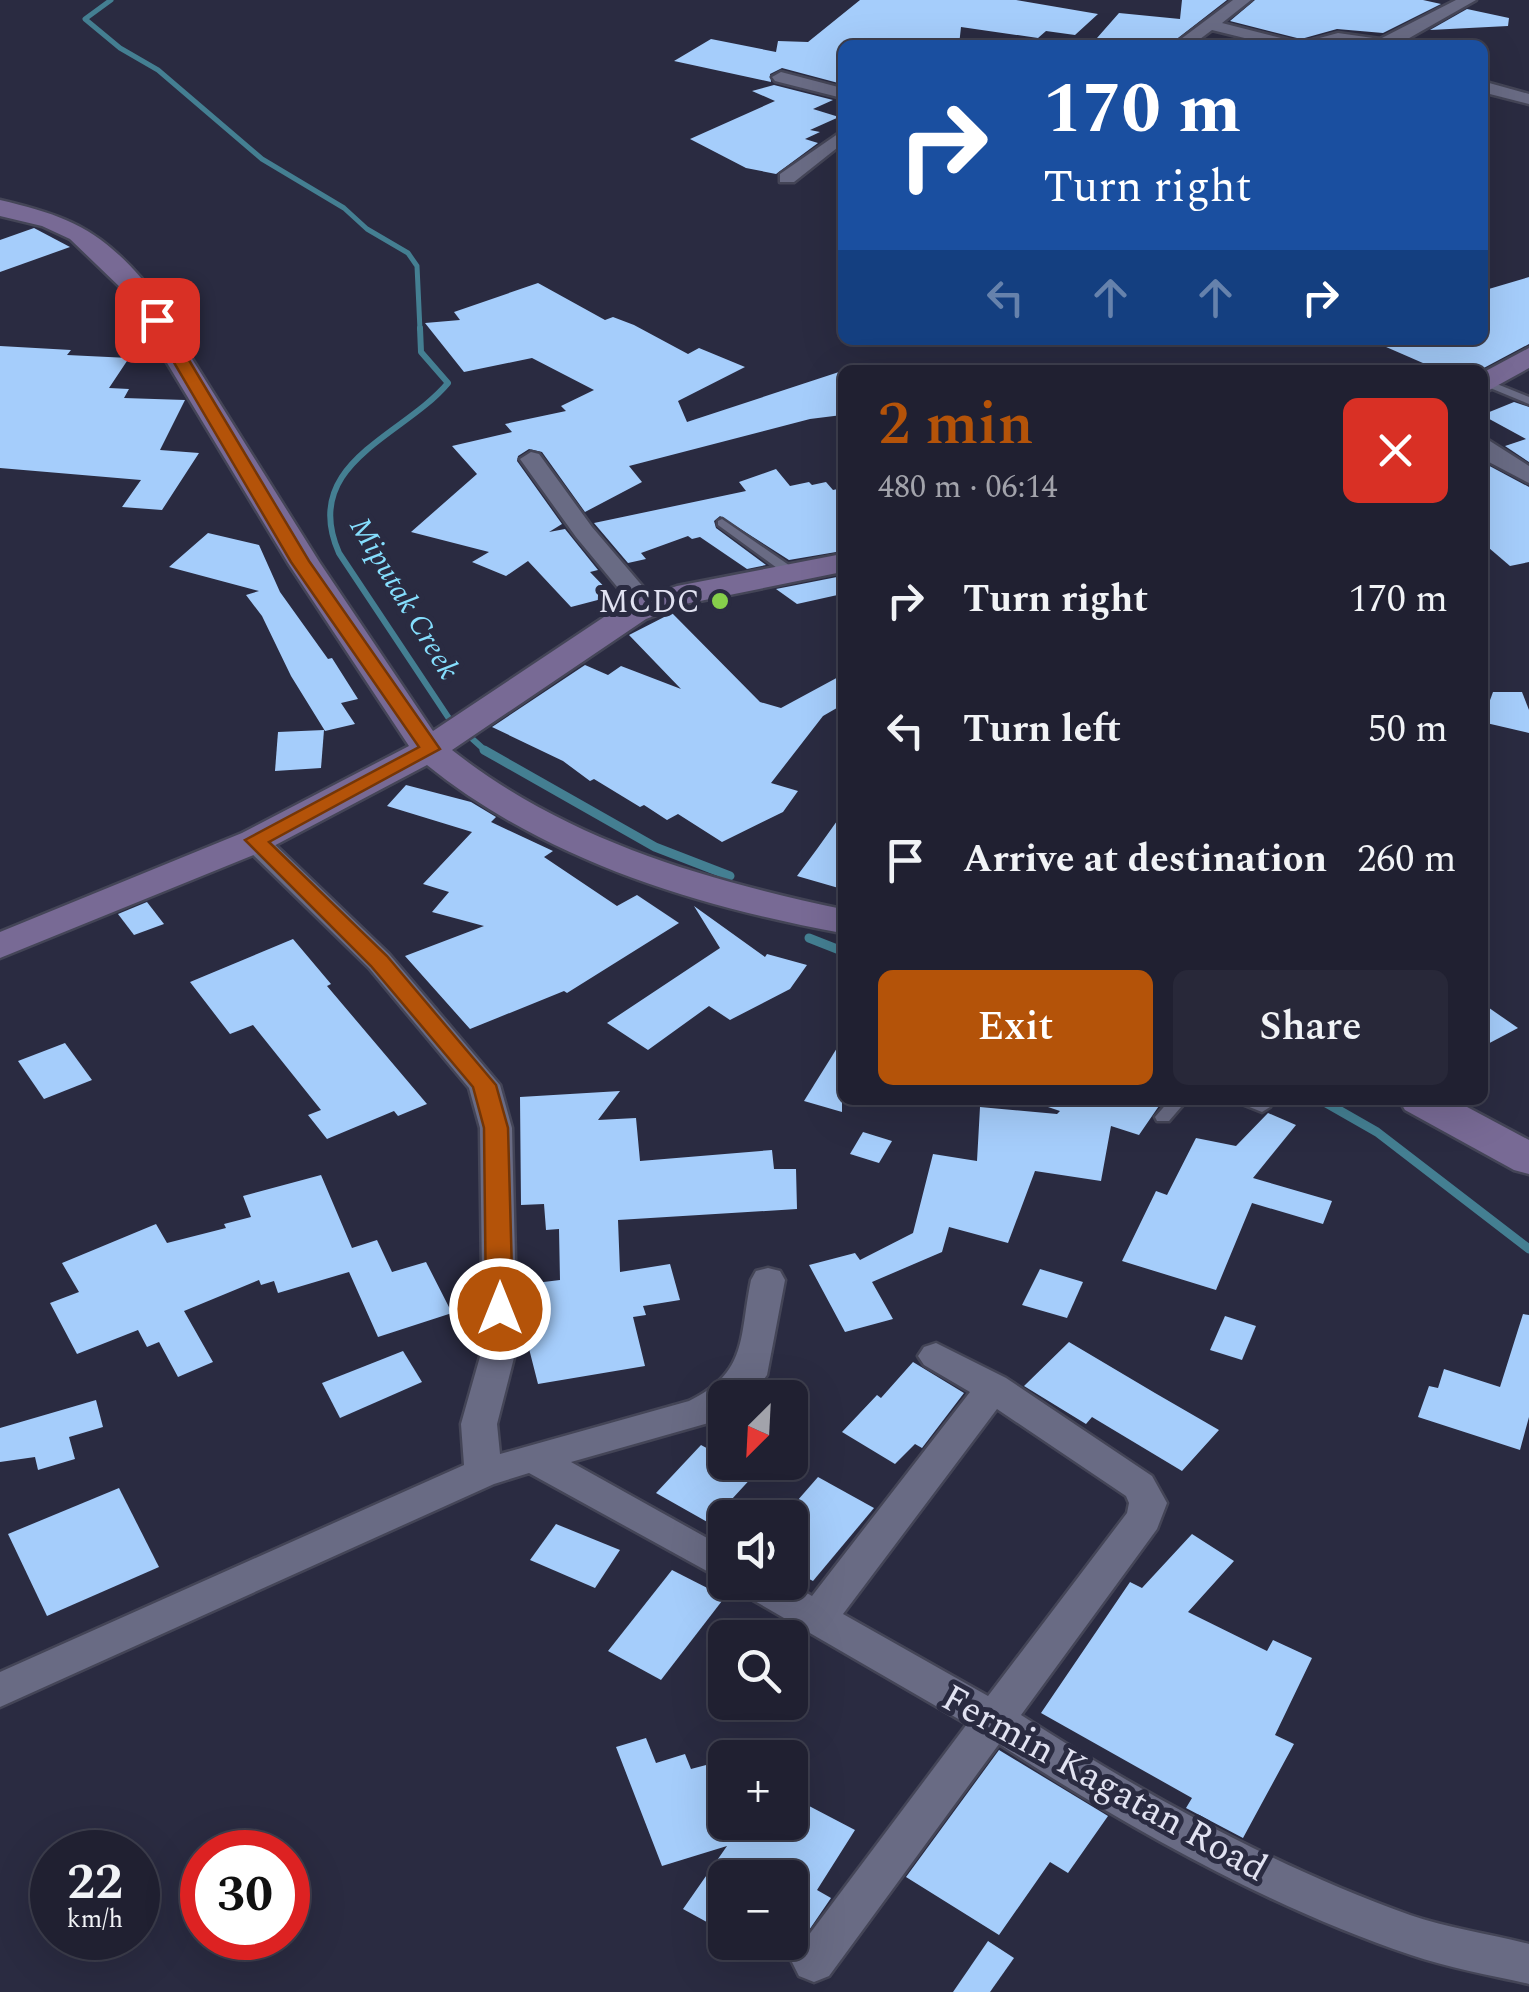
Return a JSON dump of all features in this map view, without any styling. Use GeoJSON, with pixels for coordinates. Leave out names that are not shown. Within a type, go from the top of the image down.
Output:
{"type":"FeatureCollection","features":[{"type":"Feature","properties":{"kind":"main road"},"geometry":{"type":"LineString","coordinates":[[0,208],[56,223],[78,234],[123,274],[157,320],[300,562],[452,733],[480,789],[580,842],[708,886],[838,920]]}},
{"type":"Feature","properties":{"kind":"main road"},"geometry":{"type":"LineString","coordinates":[[1488,383],[1529,356]]}},
{"type":"Feature","properties":{"kind":"main road"},"geometry":{"type":"LineString","coordinates":[[0,946],[255,840],[452,733],[584,642],[647,606],[678,596],[838,564]]}},
{"type":"Feature","properties":{"kind":"main road"},"geometry":{"type":"LineString","coordinates":[[1428,1105],[1529,1159]]}},
{"type":"Feature","properties":{"kind":"street"},"geometry":{"type":"LineString","coordinates":[[1187,40],[1243,0]]}},
{"type":"Feature","properties":{"kind":"street"},"geometry":{"type":"LineString","coordinates":[[1394,40],[1468,0]]}},
{"type":"Feature","properties":{"kind":"street"},"geometry":{"type":"LineString","coordinates":[[1207,24],[1273,40]]}},
{"type":"Feature","properties":{"kind":"street"},"geometry":{"type":"LineString","coordinates":[[1329,40],[1354,40]]}},
{"type":"Feature","properties":{"kind":"street"},"geometry":{"type":"LineString","coordinates":[[781,77],[838,92]]}},
{"type":"Feature","properties":{"kind":"street"},"geometry":{"type":"LineString","coordinates":[[1488,88],[1529,99]]}},
{"type":"Feature","properties":{"kind":"street"},"geometry":{"type":"LineString","coordinates":[[787,178],[838,139]]}},
{"type":"Feature","properties":{"kind":"street"},"geometry":{"type":"LineString","coordinates":[[1488,449],[1529,476]]}},
{"type":"Feature","properties":{"kind":"street"},"geometry":{"type":"LineString","coordinates":[[531,459],[584,532],[647,606]]}},
{"type":"Feature","properties":{"kind":"street"},"geometry":{"type":"LineString","coordinates":[[255,840],[379,961],[484,1085],[496,1128],[500,1346],[479,1424],[483,1472]]}},
{"type":"Feature","properties":{"kind":"street"},"geometry":{"type":"LineString","coordinates":[[744,1380],[749,1375],[768,1280]]}},
{"type":"Feature","properties":{"kind":"street"},"geometry":{"type":"LineString","coordinates":[[814,1962],[1144,1518],[1148,1502],[1138,1486],[992,1388],[936,1356]]}},
{"type":"Feature","properties":{"kind":"street"},"geometry":{"type":"LineString","coordinates":[[817,1618],[992,1388]]}},
{"type":"Feature","properties":{"kind":"street"},"geometry":{"type":"LineString","coordinates":[[0,1690],[483,1472],[708,1408]]}},
{"type":"Feature","properties":{"kind":"street"},"geometry":{"type":"LineString","coordinates":[[533,1458],[708,1556]]}},
{"type":"Feature","properties":{"kind":"street","name":"Fermin Kagatan Road"},"geometry":{"type":"LineString","coordinates":[[786,1600],[995,1720],[1092,1784],[1306,1894],[1414,1936],[1529,1964]]}},
{"type":"Feature","properties":{"kind":"lane"},"geometry":{"type":"LineString","coordinates":[[1488,386],[1529,401]]}},
{"type":"Feature","properties":{"kind":"lane"},"geometry":{"type":"LineString","coordinates":[[722,523],[792,573]]}},
{"type":"Feature","properties":{"kind":"lane"},"geometry":{"type":"LineString","coordinates":[[1163,1118],[1175,1105]]}},
{"type":"Feature","properties":{"kind":"building"},"geometry":{"type":"Polygon","coordinates":[[[860,0],[1016,0],[1098,14],[1075,35],[1046,31],[1038,38],[961,27],[960,40],[838,40],[838,83],[782,68],[770,74],[771,82],[674,61],[711,39],[776,52],[778,41],[808,42],[860,0]]]}},
{"type":"Feature","properties":{"kind":"building"},"geometry":{"type":"Polygon","coordinates":[[[1182,0],[1227,0],[1175,40],[1097,38],[1119,13],[1180,19],[1182,0]]]}},
{"type":"Feature","properties":{"kind":"building"},"geometry":{"type":"Polygon","coordinates":[[[1255,0],[1423,0],[1441,4],[1383,33],[1337,29],[1301,39],[1230,21],[1255,0]]]}},
{"type":"Feature","properties":{"kind":"building"},"geometry":{"type":"Polygon","coordinates":[[[1467,9],[1509,18],[1508,26],[1430,30],[1467,9]]]}},
{"type":"Feature","properties":{"kind":"building"},"geometry":{"type":"Polygon","coordinates":[[[774,85],[833,100],[813,109],[838,117],[810,130],[820,132],[805,139],[818,143],[776,174],[746,168],[690,139],[775,101],[752,91],[774,85]]]}},
{"type":"Feature","properties":{"kind":"building"},"geometry":{"type":"Polygon","coordinates":[[[34,228],[70,247],[0,272],[0,240],[34,228]]]}},
{"type":"Feature","properties":{"kind":"building"},"geometry":{"type":"Polygon","coordinates":[[[1529,277],[1529,344],[1488,366],[1428,365],[1382,345],[1488,345],[1488,289],[1529,277]]]}},
{"type":"Feature","properties":{"kind":"building"},"geometry":{"type":"Polygon","coordinates":[[[538,283],[605,320],[613,317],[634,325],[688,354],[699,348],[745,367],[678,401],[687,422],[838,372],[838,416],[810,419],[629,466],[642,482],[585,512],[542,452],[529,449],[518,456],[517,461],[562,524],[549,532],[565,529],[598,570],[590,572],[613,596],[571,607],[528,561],[506,576],[472,562],[489,552],[411,532],[477,474],[452,446],[512,432],[505,424],[566,411],[561,406],[594,390],[532,358],[464,372],[425,323],[460,320],[454,312],[538,283]]]}},
{"type":"Feature","properties":{"kind":"building"},"geometry":{"type":"Polygon","coordinates":[[[0,346],[129,358],[109,388],[129,389],[124,398],[185,400],[160,450],[199,453],[162,510],[122,507],[141,480],[0,468],[0,346]]]}},
{"type":"Feature","properties":{"kind":"building"},"geometry":{"type":"Polygon","coordinates":[[[1514,402],[1529,407],[1529,462],[1505,446],[1526,439],[1488,418],[1488,413],[1514,402]]]}},
{"type":"Feature","properties":{"kind":"building"},"geometry":{"type":"Polygon","coordinates":[[[1488,465],[1529,487],[1529,562],[1510,566],[1488,547],[1488,465]]]}},
{"type":"Feature","properties":{"kind":"building"},"geometry":{"type":"Polygon","coordinates":[[[776,469],[790,486],[826,482],[833,490],[838,489],[838,552],[789,560],[720,516],[714,521],[716,528],[766,565],[747,569],[700,537],[688,536],[641,553],[646,559],[628,563],[594,523],[746,491],[739,482],[776,469]]]}},
{"type":"Feature","properties":{"kind":"building"},"geometry":{"type":"Polygon","coordinates":[[[208,533],[259,545],[280,592],[328,659],[332,658],[358,699],[341,703],[355,724],[325,731],[291,676],[262,616],[246,595],[259,591],[169,567],[208,533]]]}},
{"type":"Feature","properties":{"kind":"building"},"geometry":{"type":"Polygon","coordinates":[[[838,577],[838,595],[797,604],[776,589],[838,577]]]}},
{"type":"Feature","properties":{"kind":"building"},"geometry":{"type":"Polygon","coordinates":[[[672,613],[760,702],[781,708],[838,677],[838,707],[823,716],[771,783],[798,791],[783,812],[722,842],[678,814],[667,820],[644,805],[640,807],[594,779],[590,781],[563,761],[492,727],[585,665],[608,675],[621,666],[681,689],[629,635],[672,613]]]}},
{"type":"Feature","properties":{"kind":"building"},"geometry":{"type":"Polygon","coordinates":[[[1493,692],[1522,692],[1529,710],[1529,733],[1488,723],[1493,692]]]}},
{"type":"Feature","properties":{"kind":"building"},"geometry":{"type":"Polygon","coordinates":[[[324,730],[321,768],[275,771],[278,732],[324,730]]]}},
{"type":"Feature","properties":{"kind":"building"},"geometry":{"type":"Polygon","coordinates":[[[406,785],[471,802],[496,817],[491,822],[553,851],[544,857],[617,906],[637,895],[679,923],[567,993],[470,1029],[405,956],[484,926],[432,912],[449,892],[423,884],[472,832],[387,806],[406,785]]]}},
{"type":"Feature","properties":{"kind":"building"},"geometry":{"type":"Polygon","coordinates":[[[838,820],[838,888],[797,876],[838,820]]]}},
{"type":"Feature","properties":{"kind":"building"},"geometry":{"type":"Polygon","coordinates":[[[147,902],[164,924],[134,935],[118,914],[147,902]]]}},
{"type":"Feature","properties":{"kind":"building"},"geometry":{"type":"Polygon","coordinates":[[[694,906],[765,957],[767,954],[807,965],[790,989],[730,1020],[709,1006],[648,1050],[607,1023],[720,948],[694,906]]]}},
{"type":"Feature","properties":{"kind":"building"},"geometry":{"type":"Polygon","coordinates":[[[293,939],[331,984],[327,986],[427,1104],[398,1116],[394,1111],[327,1139],[308,1115],[321,1110],[253,1025],[230,1034],[190,982],[293,939]]]}},
{"type":"Feature","properties":{"kind":"building"},"geometry":{"type":"Polygon","coordinates":[[[1488,1007],[1518,1028],[1488,1044],[1488,1007]]]}},
{"type":"Feature","properties":{"kind":"building"},"geometry":{"type":"Polygon","coordinates":[[[65,1043],[92,1080],[44,1099],[18,1061],[65,1043]]]}},
{"type":"Feature","properties":{"kind":"building"},"geometry":{"type":"Polygon","coordinates":[[[838,1046],[838,1105],[842,1105],[842,1112],[804,1101],[838,1046]]]}},
{"type":"Feature","properties":{"kind":"building"},"geometry":{"type":"Polygon","coordinates":[[[620,1091],[598,1120],[636,1118],[640,1161],[772,1150],[774,1169],[796,1169],[797,1209],[618,1220],[620,1272],[670,1264],[680,1300],[643,1306],[646,1315],[633,1317],[645,1366],[538,1384],[524,1329],[519,1285],[560,1280],[559,1229],[546,1230],[544,1204],[521,1205],[520,1097],[620,1091]]]}},
{"type":"Feature","properties":{"kind":"building"},"geometry":{"type":"Polygon","coordinates":[[[1160,1105],[1139,1135],[1111,1126],[1101,1181],[1035,1171],[1008,1243],[949,1227],[942,1252],[872,1282],[893,1319],[845,1332],[809,1265],[855,1253],[860,1260],[913,1233],[933,1154],[977,1161],[980,1107],[1057,1114],[1060,1111],[1045,1106],[1160,1105]]]}},
{"type":"Feature","properties":{"kind":"building"},"geometry":{"type":"Polygon","coordinates":[[[1268,1113],[1296,1125],[1253,1178],[1332,1201],[1323,1224],[1252,1203],[1216,1290],[1122,1261],[1156,1191],[1167,1195],[1196,1138],[1236,1146],[1268,1113]]]}},
{"type":"Feature","properties":{"kind":"building"},"geometry":{"type":"Polygon","coordinates":[[[863,1132],[892,1141],[879,1163],[850,1154],[863,1132]]]}},
{"type":"Feature","properties":{"kind":"building"},"geometry":{"type":"Polygon","coordinates":[[[321,1175],[352,1248],[377,1240],[392,1272],[426,1262],[452,1313],[378,1337],[349,1272],[278,1293],[274,1281],[261,1285],[259,1280],[184,1311],[213,1362],[178,1377],[159,1342],[147,1347],[138,1330],[77,1354],[50,1303],[79,1292],[62,1263],[156,1224],[167,1243],[226,1228],[224,1224],[251,1217],[243,1196],[321,1175]]]}},
{"type":"Feature","properties":{"kind":"building"},"geometry":{"type":"Polygon","coordinates":[[[1040,1269],[1083,1282],[1067,1318],[1022,1305],[1040,1269]]]}},
{"type":"Feature","properties":{"kind":"building"},"geometry":{"type":"Polygon","coordinates":[[[1523,1314],[1529,1315],[1529,1417],[1520,1450],[1418,1417],[1429,1386],[1438,1388],[1444,1369],[1500,1387],[1523,1314]]]}},
{"type":"Feature","properties":{"kind":"building"},"geometry":{"type":"Polygon","coordinates":[[[1225,1316],[1256,1326],[1242,1360],[1210,1350],[1225,1316]]]}},
{"type":"Feature","properties":{"kind":"building"},"geometry":{"type":"Polygon","coordinates":[[[1069,1342],[1219,1430],[1182,1471],[1092,1417],[1086,1424],[1024,1386],[1069,1342]]]}},
{"type":"Feature","properties":{"kind":"building"},"geometry":{"type":"Polygon","coordinates":[[[403,1351],[422,1382],[340,1418],[322,1383],[403,1351]]]}},
{"type":"Feature","properties":{"kind":"building"},"geometry":{"type":"Polygon","coordinates":[[[913,1362],[964,1393],[922,1448],[915,1444],[895,1464],[842,1432],[877,1395],[881,1398],[913,1362]]]}},
{"type":"Feature","properties":{"kind":"building"},"geometry":{"type":"Polygon","coordinates":[[[96,1400],[103,1427],[69,1437],[75,1459],[38,1470],[35,1457],[0,1462],[0,1428],[96,1400]]]}},
{"type":"Feature","properties":{"kind":"building"},"geometry":{"type":"Polygon","coordinates":[[[701,1445],[708,1449],[708,1480],[749,1480],[734,1500],[708,1500],[708,1522],[656,1493],[701,1445]]]}},
{"type":"Feature","properties":{"kind":"building"},"geometry":{"type":"Polygon","coordinates":[[[818,1477],[874,1508],[813,1581],[808,1578],[808,1500],[798,1500],[818,1477]]]}},
{"type":"Feature","properties":{"kind":"building"},"geometry":{"type":"Polygon","coordinates":[[[119,1488],[159,1567],[47,1616],[8,1534],[119,1488]]]}},
{"type":"Feature","properties":{"kind":"building"},"geometry":{"type":"Polygon","coordinates":[[[556,1524],[620,1550],[595,1588],[530,1560],[556,1524]]]}},
{"type":"Feature","properties":{"kind":"building"},"geometry":{"type":"Polygon","coordinates":[[[1192,1534],[1234,1561],[1188,1612],[1267,1651],[1273,1640],[1312,1658],[1275,1735],[1294,1744],[1243,1838],[1186,1808],[1192,1798],[1041,1713],[1130,1582],[1142,1588],[1192,1534]]]}},
{"type":"Feature","properties":{"kind":"building"},"geometry":{"type":"Polygon","coordinates":[[[672,1570],[708,1588],[708,1600],[723,1600],[661,1680],[608,1651],[672,1570]]]}},
{"type":"Feature","properties":{"kind":"building"},"geometry":{"type":"Polygon","coordinates":[[[646,1738],[656,1763],[685,1754],[691,1769],[708,1764],[708,1840],[808,1840],[808,1805],[855,1830],[817,1890],[831,1898],[808,1932],[808,1860],[717,1860],[727,1846],[662,1866],[616,1747],[646,1738]]]}},
{"type":"Feature","properties":{"kind":"building"},"geometry":{"type":"Polygon","coordinates":[[[999,1750],[1108,1816],[1068,1873],[1050,1862],[999,1935],[906,1877],[999,1750]]]}},
{"type":"Feature","properties":{"kind":"building"},"geometry":{"type":"Polygon","coordinates":[[[708,1873],[708,1923],[683,1909],[708,1873]]]}},
{"type":"Feature","properties":{"kind":"building"},"geometry":{"type":"Polygon","coordinates":[[[988,1941],[1014,1958],[990,1992],[953,1992],[988,1941]]]}},
{"type":"Feature","properties":{"kind":"waterway","name":"Miputak Creek"},"geometry":{"type":"LineString","coordinates":[[111,0],[85,19],[120,48],[158,70],[262,159],[344,208],[367,229],[408,253],[417,266],[420,330]]}},
{"type":"Feature","properties":{"kind":"waterway","name":"Miputak Creek"},"geometry":{"type":"LineString","coordinates":[[420,328],[421,352],[448,383],[362,454],[344,474],[333,496],[330,522],[339,553],[448,717],[486,751]]}},
{"type":"Feature","properties":{"kind":"waterway","name":"Miputak Creek"},"geometry":{"type":"LineString","coordinates":[[486,751],[655,847],[730,876]]}},
{"type":"Feature","properties":{"kind":"waterway","name":"Miputak Creek"},"geometry":{"type":"LineString","coordinates":[[809,938],[838,949]]}},
{"type":"Feature","properties":{"kind":"waterway","name":"Miputak Creek"},"geometry":{"type":"LineString","coordinates":[[1330,1105],[1377,1132],[1529,1249]]}},
{"type":"Feature","properties":{"kind":"place","name":"MCDC"},"geometry":{"type":"Point","coordinates":[720,601]}},
{"type":"Feature","properties":{"kind":"route"},"geometry":{"type":"LineString","coordinates":[[157,320],[300,562],[430,749],[334,803],[255,840],[379,961],[484,1085],[496,1128],[500,1309]]}}]}
